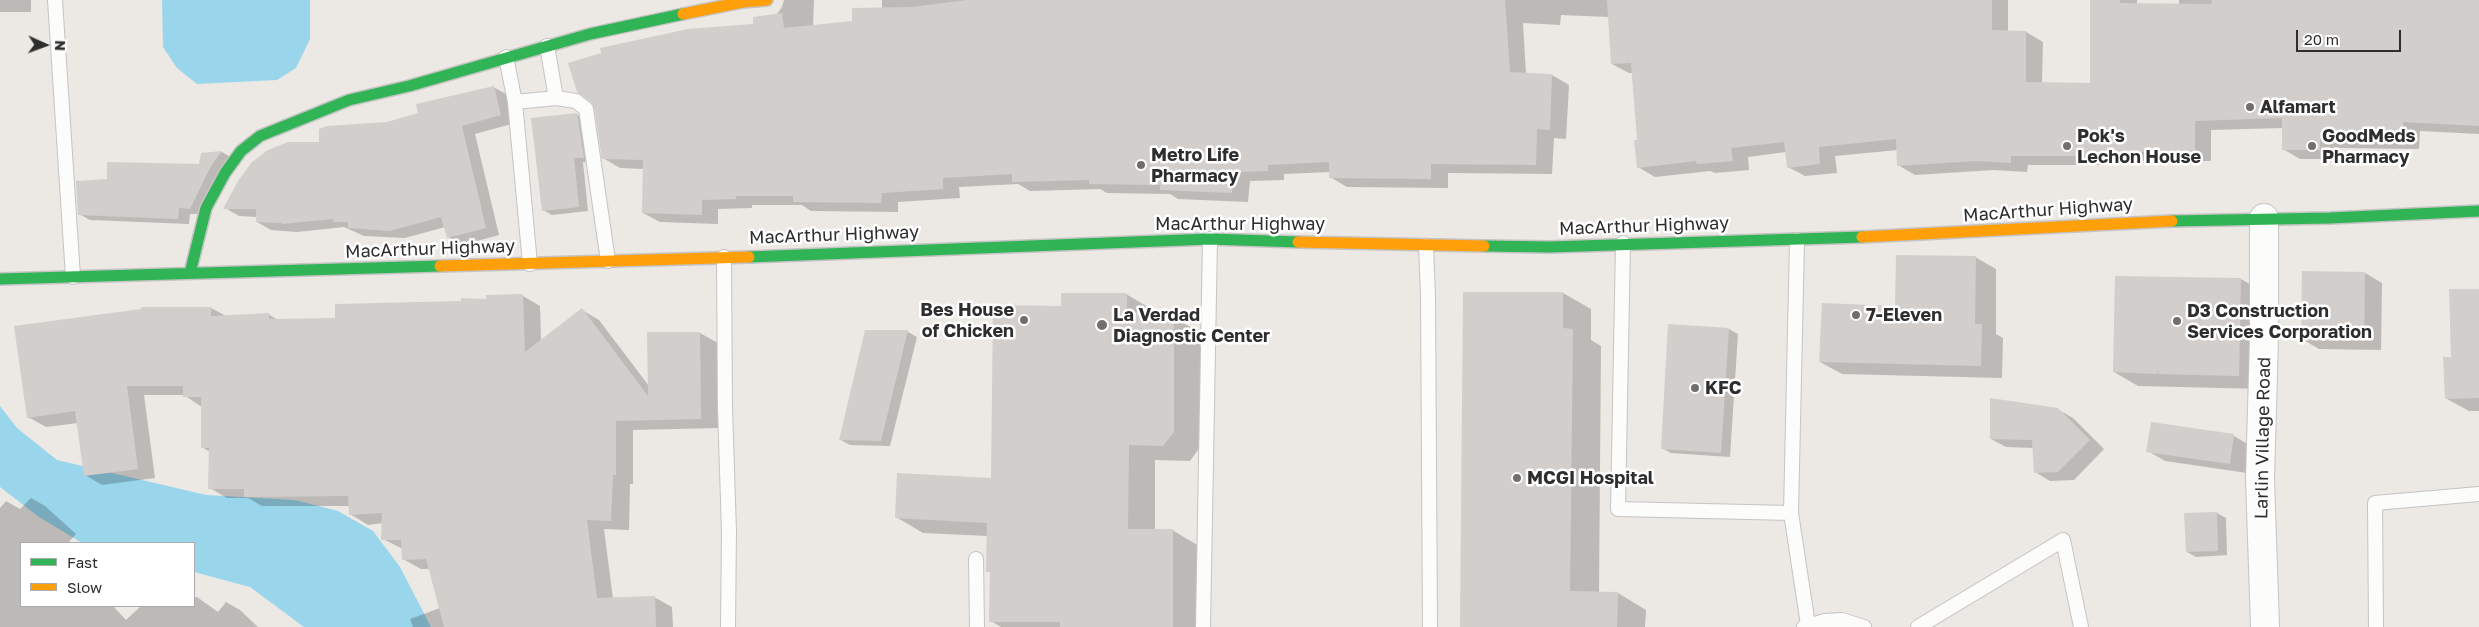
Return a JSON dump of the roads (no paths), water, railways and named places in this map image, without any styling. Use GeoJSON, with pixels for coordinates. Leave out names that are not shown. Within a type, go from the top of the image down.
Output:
{"type":"FeatureCollection","features":[{"type":"Feature","properties":{"kind":"main road"},"geometry":{"type":"LineString","coordinates":[[190,273],[206,208],[225,173],[241,151],[260,136],[349,100],[410,86],[547,46],[600,32],[743,2],[767,0]]}},
{"type":"Feature","properties":{"kind":"main road","name":"MacArthur Highway"},"geometry":{"type":"LineString","coordinates":[[0,279],[530,264],[1210,239],[1426,246],[1550,247],[1622,243],[1797,240],[1952,234],[2141,220],[2330,218],[2479,211]]}},
{"type":"Feature","properties":{"kind":"street","name":"Larlin Village Road"},"geometry":{"type":"LineString","coordinates":[[2264,218],[2264,339],[2260,479],[2265,627]]}},
{"type":"Feature","properties":{"kind":"lane"},"geometry":{"type":"LineString","coordinates":[[55,0],[72,277]]}},
{"type":"Feature","properties":{"kind":"lane"},"geometry":{"type":"LineString","coordinates":[[547,46],[556,98]]}},
{"type":"Feature","properties":{"kind":"lane"},"geometry":{"type":"LineString","coordinates":[[506,57],[515,102],[530,264]]}},
{"type":"Feature","properties":{"kind":"lane"},"geometry":{"type":"LineString","coordinates":[[515,102],[556,98],[576,101],[586,109],[608,261]]}},
{"type":"Feature","properties":{"kind":"lane"},"geometry":{"type":"LineString","coordinates":[[1203,627],[1210,239]]}},
{"type":"Feature","properties":{"kind":"lane"},"geometry":{"type":"LineString","coordinates":[[1797,240],[1791,513],[1806,626],[1825,621],[1842,620],[1864,627]]}},
{"type":"Feature","properties":{"kind":"lane"},"geometry":{"type":"LineString","coordinates":[[1622,243],[1618,509],[1791,513]]}},
{"type":"Feature","properties":{"kind":"lane"},"geometry":{"type":"LineString","coordinates":[[1426,246],[1430,627]]}},
{"type":"Feature","properties":{"kind":"lane"},"geometry":{"type":"LineString","coordinates":[[724,257],[724,408],[729,532],[728,627]]}},
{"type":"Feature","properties":{"kind":"lane"},"geometry":{"type":"LineString","coordinates":[[2376,627],[2375,503],[2479,494]]}},
{"type":"Feature","properties":{"kind":"lane"},"geometry":{"type":"LineString","coordinates":[[1918,627],[2063,540],[2081,627]]}},
{"type":"Feature","properties":{"kind":"lane"},"geometry":{"type":"LineString","coordinates":[[976,558],[977,627]]}},
{"type":"Feature","properties":{"kind":"water"},"geometry":{"type":"Polygon","coordinates":[[[162,0],[310,0],[310,39],[296,68],[277,80],[197,84],[177,68],[163,47],[162,0]]]}},
{"type":"Feature","properties":{"kind":"water"},"geometry":{"type":"Polygon","coordinates":[[[0,406],[17,428],[57,460],[206,495],[295,500],[338,511],[373,531],[400,567],[431,627],[304,627],[250,587],[195,572],[195,542],[80,542],[39,517],[0,487],[0,406]]]}},
{"type":"Feature","properties":{"kind":"place","name":"Alfamart"},"geometry":{"type":"Point","coordinates":[2250,107]}},
{"type":"Feature","properties":{"kind":"place","name":"Pok's Lechon House"},"geometry":{"type":"Point","coordinates":[2067,146]}},
{"type":"Feature","properties":{"kind":"place","name":"GoodMeds Pharmacy"},"geometry":{"type":"Point","coordinates":[2312,146]}},
{"type":"Feature","properties":{"kind":"place","name":"Metro Life Pharmacy"},"geometry":{"type":"Point","coordinates":[1141,165]}},
{"type":"Feature","properties":{"kind":"place","name":"7-Eleven"},"geometry":{"type":"Point","coordinates":[1856,315]}},
{"type":"Feature","properties":{"kind":"place","name":"Bes House of Chicken"},"geometry":{"type":"Point","coordinates":[1024,320]}},
{"type":"Feature","properties":{"kind":"place","name":"D3 Construction Services Corporation"},"geometry":{"type":"Point","coordinates":[2177,321]}},
{"type":"Feature","properties":{"kind":"place","name":"La Verdad Diagnostic Center"},"geometry":{"type":"Point","coordinates":[1102,325]}},
{"type":"Feature","properties":{"kind":"place","name":"KFC"},"geometry":{"type":"Point","coordinates":[1695,388]}},
{"type":"Feature","properties":{"kind":"place","name":"MCGI Hospital"},"geometry":{"type":"Point","coordinates":[1517,478]}}]}
